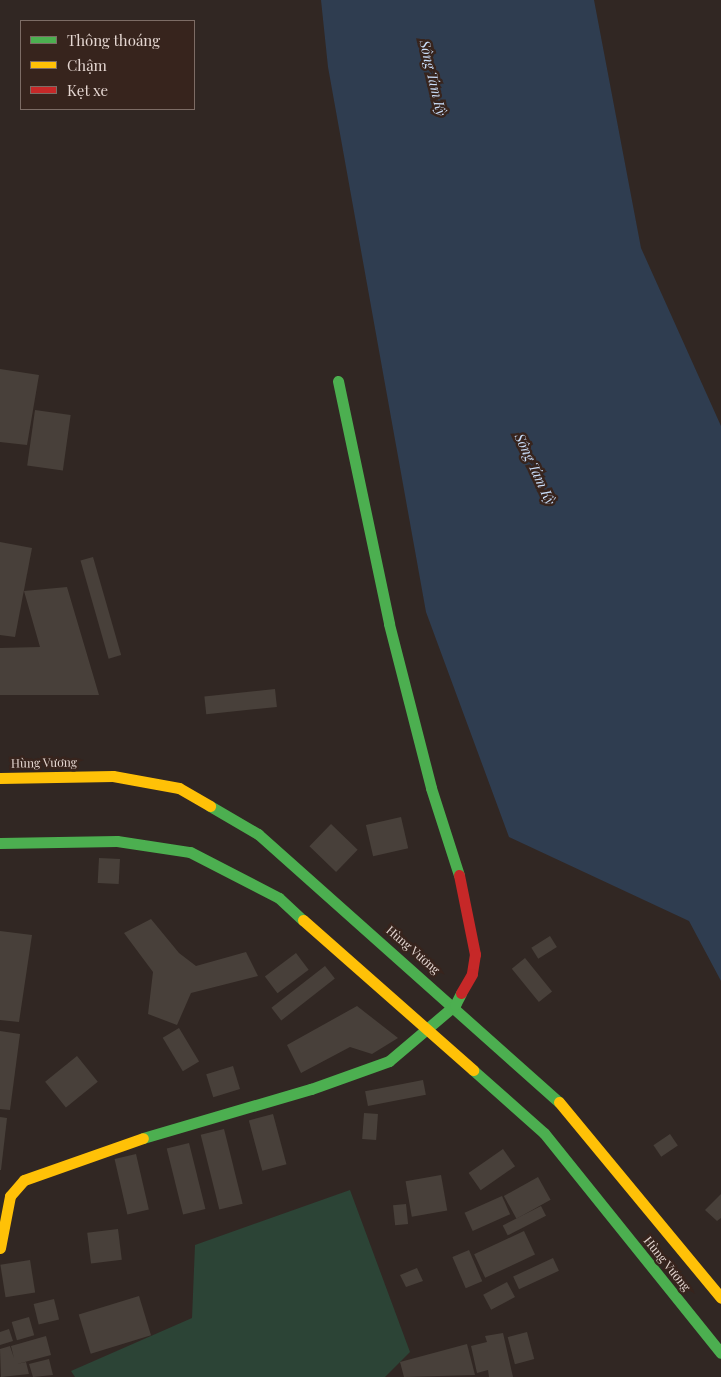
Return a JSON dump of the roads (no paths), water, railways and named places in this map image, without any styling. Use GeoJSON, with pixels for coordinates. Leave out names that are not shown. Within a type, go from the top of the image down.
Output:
{"type":"FeatureCollection","features":[{"type":"Feature","properties":{"kind":"main road"},"geometry":{"type":"LineString","coordinates":[[0,1248],[10,1196],[24,1180],[129,1142],[356,1075],[389,1061],[428,1032],[455,1005],[472,974],[475,954],[468,899],[431,788],[389,624],[338,380]]}},
{"type":"Feature","properties":{"kind":"main road","name":"Hùng Vương"},"geometry":{"type":"LineString","coordinates":[[0,778],[113,776],[179,788],[258,834],[455,1005],[569,1111],[721,1298]]}},
{"type":"Feature","properties":{"kind":"main road","name":"Hùng Vương"},"geometry":{"type":"LineString","coordinates":[[0,842],[117,841],[190,852],[279,898],[544,1133],[721,1353]]}},
{"type":"Feature","properties":{"kind":"water","name":"Sông Tam Kỳ"},"geometry":{"type":"Polygon","coordinates":[[[321,0],[594,0],[641,248],[721,426],[721,981],[689,921],[509,837],[426,612],[328,67],[321,0]]]}}]}
